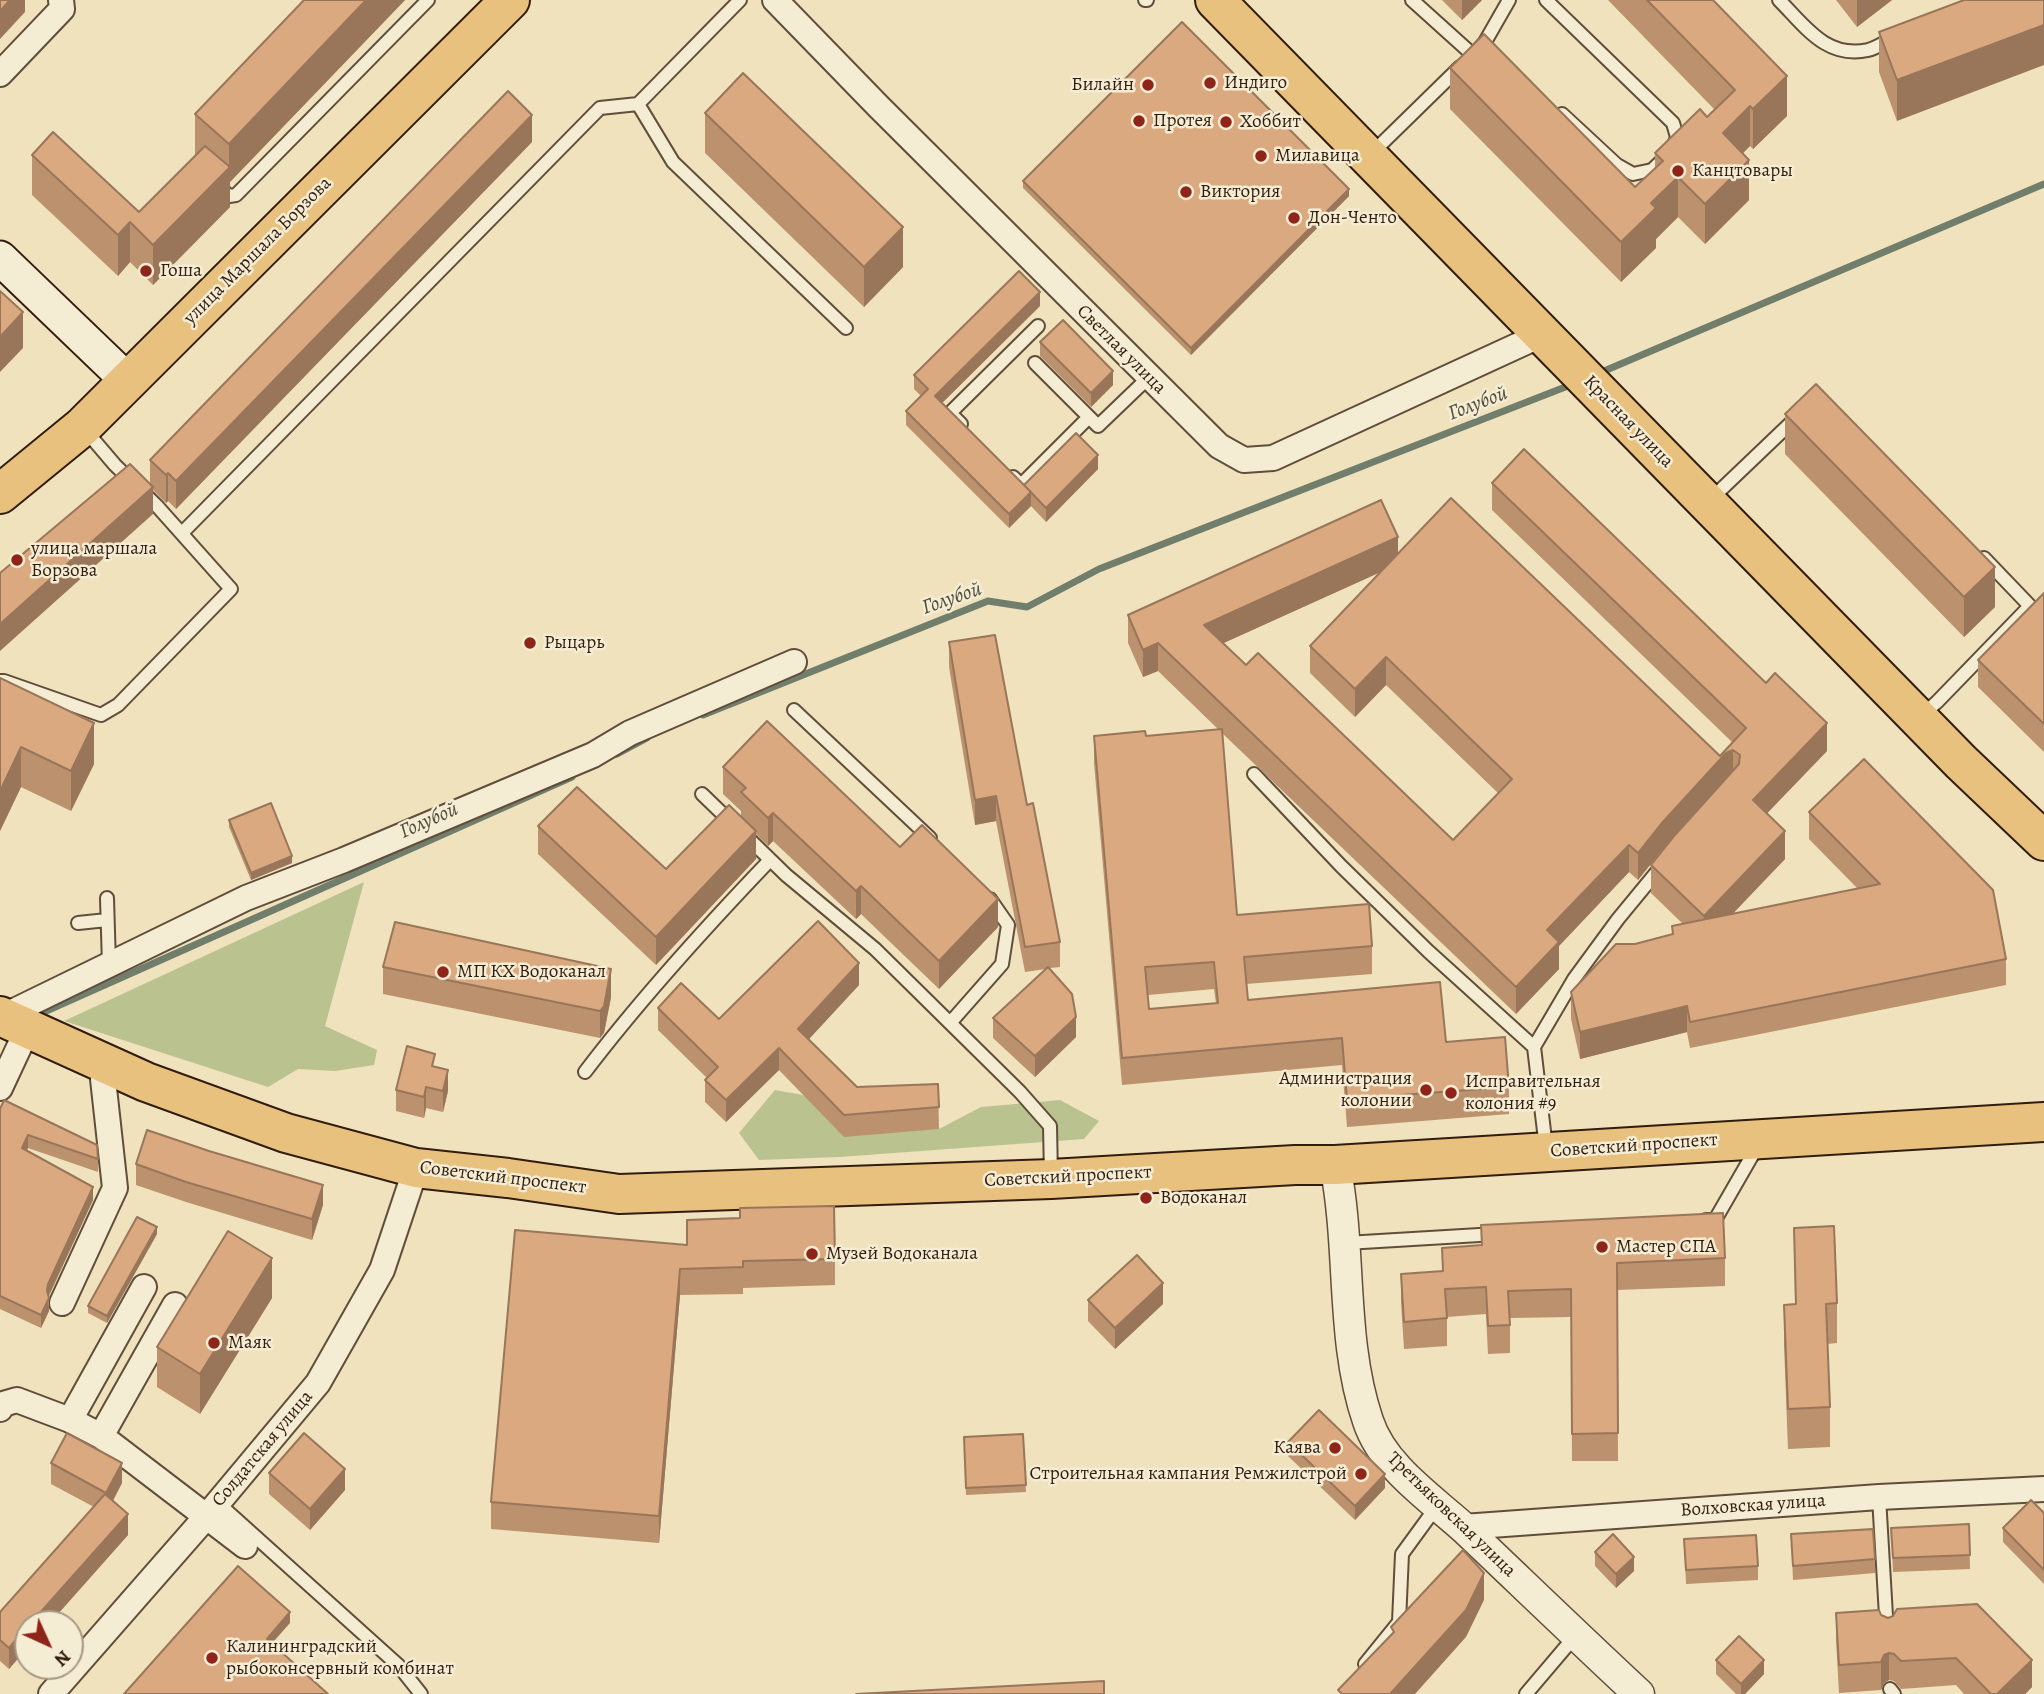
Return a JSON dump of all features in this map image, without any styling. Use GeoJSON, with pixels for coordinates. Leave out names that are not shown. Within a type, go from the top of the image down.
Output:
{"type":"FeatureCollection","features":[{"type":"Feature","properties":{"kind":"main road","name":"улица Маршала Борзова"},"geometry":{"type":"LineString","coordinates":[[0,494],[82,427],[510,0]]}},
{"type":"Feature","properties":{"kind":"main road","name":"Красная улица"},"geometry":{"type":"LineString","coordinates":[[1214,0],[1961,762],[2041,833]]}},
{"type":"Feature","properties":{"kind":"main road"},"geometry":{"type":"LineString","coordinates":[[0,258],[128,381]]}},
{"type":"Feature","properties":{"kind":"main road","name":"Советский проспект"},"geometry":{"type":"LineString","coordinates":[[16,1023],[106,1073],[146,1082],[286,1133],[416,1168],[619,1194],[1051,1179],[1335,1165],[2044,1122]]}},
{"type":"Feature","properties":{"kind":"street"},"geometry":{"type":"LineString","coordinates":[[0,74],[62,9],[61,0]]}},
{"type":"Feature","properties":{"kind":"street","name":"Светлая улица"},"geometry":{"type":"LineString","coordinates":[[775,0],[1148,378],[1219,446],[1244,460],[1273,458],[1543,334]]}},
{"type":"Feature","properties":{"kind":"street"},"geometry":{"type":"LineString","coordinates":[[0,1088],[16,1023],[109,965],[246,898],[344,860],[593,755],[630,733],[794,662]]}},
{"type":"Feature","properties":{"kind":"street"},"geometry":{"type":"LineString","coordinates":[[62,1303],[115,1188],[106,1073]]}},
{"type":"Feature","properties":{"kind":"street","name":"Третьяковская улица"},"geometry":{"type":"LineString","coordinates":[[1335,1165],[1346,1243],[1350,1346],[1368,1423],[1390,1461],[1639,1694]]}},
{"type":"Feature","properties":{"kind":"street","name":"Солдатская улица"},"geometry":{"type":"LineString","coordinates":[[51,1694],[212,1510],[318,1383],[382,1270],[416,1168]]}},
{"type":"Feature","properties":{"kind":"street"},"geometry":{"type":"LineString","coordinates":[[70,1420],[145,1287]]}},
{"type":"Feature","properties":{"kind":"street"},"geometry":{"type":"LineString","coordinates":[[101,1436],[175,1305]]}},
{"type":"Feature","properties":{"kind":"street"},"geometry":{"type":"LineString","coordinates":[[0,1409],[3,1404],[17,1400],[70,1420],[101,1436],[212,1510],[245,1546]]}},
{"type":"Feature","properties":{"kind":"street","name":"Волховская улица"},"geometry":{"type":"LineString","coordinates":[[1463,1527],[1879,1497],[2044,1489]]}},
{"type":"Feature","properties":{"kind":"lane"},"geometry":{"type":"LineString","coordinates":[[211,180],[229,196],[236,195],[428,0]]}},
{"type":"Feature","properties":{"kind":"lane"},"geometry":{"type":"LineString","coordinates":[[182,533],[600,107],[638,104],[740,0]]}},
{"type":"Feature","properties":{"kind":"lane"},"geometry":{"type":"LineString","coordinates":[[1412,0],[1473,55]]}},
{"type":"Feature","properties":{"kind":"lane"},"geometry":{"type":"LineString","coordinates":[[1368,157],[1485,43],[1509,0]]}},
{"type":"Feature","properties":{"kind":"lane"},"geometry":{"type":"LineString","coordinates":[[1545,0],[1673,122],[1677,137],[1672,151],[1652,170],[1633,174],[1617,165],[1556,108]]}},
{"type":"Feature","properties":{"kind":"lane"},"geometry":{"type":"LineString","coordinates":[[1779,0],[1818,40],[1844,52],[1869,50],[1906,32]]}},
{"type":"Feature","properties":{"kind":"lane"},"geometry":{"type":"LineString","coordinates":[[1485,43],[1496,52]]}},
{"type":"Feature","properties":{"kind":"lane"},"geometry":{"type":"LineString","coordinates":[[638,104],[673,162],[846,328]]}},
{"type":"Feature","properties":{"kind":"lane"},"geometry":{"type":"LineString","coordinates":[[968,431],[950,413],[1038,326]]}},
{"type":"Feature","properties":{"kind":"lane"},"geometry":{"type":"LineString","coordinates":[[1035,363],[1098,426],[1148,378]]}},
{"type":"Feature","properties":{"kind":"lane"},"geometry":{"type":"LineString","coordinates":[[1708,503],[1803,411]]}},
{"type":"Feature","properties":{"kind":"lane"},"geometry":{"type":"LineString","coordinates":[[1004,467],[1021,485],[1089,417]]}},
{"type":"Feature","properties":{"kind":"lane"},"geometry":{"type":"LineString","coordinates":[[0,681],[101,715],[118,705],[231,589],[82,427]]}},
{"type":"Feature","properties":{"kind":"lane"},"geometry":{"type":"LineString","coordinates":[[1919,717],[1937,702],[2030,606],[1974,547]]}},
{"type":"Feature","properties":{"kind":"lane"},"geometry":{"type":"LineString","coordinates":[[794,710],[942,849]]}},
{"type":"Feature","properties":{"kind":"lane"},"geometry":{"type":"LineString","coordinates":[[1254,775],[1427,951],[1534,1047]]}},
{"type":"Feature","properties":{"kind":"lane"},"geometry":{"type":"LineString","coordinates":[[702,794],[786,875],[876,949],[1020,1092],[1050,1126],[1051,1179]]}},
{"type":"Feature","properties":{"kind":"lane"},"geometry":{"type":"LineString","coordinates":[[1546,1152],[1534,1047],[1574,979],[1668,857]]}},
{"type":"Feature","properties":{"kind":"lane"},"geometry":{"type":"LineString","coordinates":[[585,1072],[621,1024],[671,966],[770,859]]}},
{"type":"Feature","properties":{"kind":"lane"},"geometry":{"type":"LineString","coordinates":[[950,1023],[1002,964],[1008,925],[982,887]]}},
{"type":"Feature","properties":{"kind":"lane"},"geometry":{"type":"LineString","coordinates":[[107,898],[109,965]]}},
{"type":"Feature","properties":{"kind":"lane"},"geometry":{"type":"LineString","coordinates":[[78,923],[107,920]]}},
{"type":"Feature","properties":{"kind":"lane"},"geometry":{"type":"LineString","coordinates":[[1687,1222],[1715,1220],[1762,1138]]}},
{"type":"Feature","properties":{"kind":"lane"},"geometry":{"type":"LineString","coordinates":[[1346,1243],[1510,1233]]}},
{"type":"Feature","properties":{"kind":"lane"},"geometry":{"type":"LineString","coordinates":[[1879,1497],[1888,1637]]}},
{"type":"Feature","properties":{"kind":"lane"},"geometry":{"type":"LineString","coordinates":[[1357,1674],[1399,1622],[1402,1555],[1437,1505]]}},
{"type":"Feature","properties":{"kind":"lane"},"geometry":{"type":"LineString","coordinates":[[212,1510],[398,1665],[421,1694]]}},
{"type":"Feature","properties":{"kind":"lane"},"geometry":{"type":"LineString","coordinates":[[1526,1694],[1576,1635]]}},
{"type":"Feature","properties":{"kind":"green space"},"geometry":{"type":"Polygon","coordinates":[[[364,882],[325,1026],[377,1050],[374,1065],[335,1071],[298,1069],[268,1087],[64,1021],[364,882]]]}},
{"type":"Feature","properties":{"kind":"green space"},"geometry":{"type":"Polygon","coordinates":[[[775,1090],[939,1129],[981,1107],[1060,1100],[1099,1121],[1084,1139],[840,1157],[759,1160],[739,1133],[775,1090]]]}},
{"type":"Feature","properties":{"kind":"building"},"geometry":{"type":"Polygon","coordinates":[[[0,0],[10,0],[0,11],[0,0]]]}},
{"type":"Feature","properties":{"kind":"building"},"geometry":{"type":"Polygon","coordinates":[[[304,0],[366,0],[229,144],[195,114],[304,0]]]}},
{"type":"Feature","properties":{"kind":"building"},"geometry":{"type":"Polygon","coordinates":[[[1647,0],[1713,0],[1787,76],[1753,109],[1750,106],[1723,133],[1749,160],[1705,204],[1678,177],[1651,203],[1656,208],[1621,242],[1450,68],[1484,34],[1635,187],[1663,161],[1655,153],[1700,109],[1707,117],[1735,90],[1647,0]]]}},
{"type":"Feature","properties":{"kind":"building"},"geometry":{"type":"Polygon","coordinates":[[[1964,0],[2044,0],[2044,25],[1897,80],[1879,32],[1964,0]]]}},
{"type":"Feature","properties":{"kind":"building","name":"Виктория"},"geometry":{"type":"Polygon","coordinates":[[[1182,22],[1349,189],[1191,348],[1023,181],[1182,22]]]}},
{"type":"Feature","properties":{"kind":"building"},"geometry":{"type":"Polygon","coordinates":[[[743,73],[903,227],[864,267],[705,113],[743,73]]]}},
{"type":"Feature","properties":{"kind":"building"},"geometry":{"type":"Polygon","coordinates":[[[508,91],[532,115],[176,481],[168,473],[166,475],[150,460],[508,91]]]}},
{"type":"Feature","properties":{"kind":"building"},"geometry":{"type":"Polygon","coordinates":[[[53,132],[139,212],[205,146],[230,167],[153,245],[130,222],[118,235],[32,155],[53,132]]]}},
{"type":"Feature","properties":{"kind":"building"},"geometry":{"type":"Polygon","coordinates":[[[1019,271],[1040,292],[935,396],[1031,492],[1009,514],[906,411],[928,389],[914,375],[1019,271]]]}},
{"type":"Feature","properties":{"kind":"building"},"geometry":{"type":"Polygon","coordinates":[[[0,291],[23,312],[0,337],[0,291]]]}},
{"type":"Feature","properties":{"kind":"building"},"geometry":{"type":"Polygon","coordinates":[[[1063,320],[1113,371],[1091,393],[1040,342],[1063,320]]]}},
{"type":"Feature","properties":{"kind":"building"},"geometry":{"type":"Polygon","coordinates":[[[1816,384],[1995,567],[1964,597],[1785,414],[1816,384]]]}},
{"type":"Feature","properties":{"kind":"building"},"geometry":{"type":"Polygon","coordinates":[[[1076,433],[1098,455],[1046,508],[1024,485],[1076,433]]]}},
{"type":"Feature","properties":{"kind":"building"},"geometry":{"type":"Polygon","coordinates":[[[1524,449],[1766,683],[1775,673],[1827,723],[1753,800],[1785,831],[1704,916],[1651,865],[1739,764],[1740,755],[1733,750],[1726,753],[1638,853],[1629,845],[1547,930],[1559,942],[1516,987],[1158,643],[1143,650],[1128,615],[1381,500],[1398,537],[1204,625],[1246,665],[1258,653],[1453,840],[1512,779],[1386,657],[1355,689],[1310,646],[1451,498],[1720,756],[1746,728],[1492,483],[1524,449]]]}},
{"type":"Feature","properties":{"kind":"building"},"geometry":{"type":"Polygon","coordinates":[[[130,464],[153,487],[0,624],[0,573],[130,464]]]}},
{"type":"Feature","properties":{"kind":"building"},"geometry":{"type":"Polygon","coordinates":[[[2044,593],[2044,724],[1978,660],[2044,593]]]}},
{"type":"Feature","properties":{"kind":"building"},"geometry":{"type":"Polygon","coordinates":[[[995,635],[1027,805],[1033,803],[1060,942],[1025,947],[996,796],[975,800],[949,642],[995,635]]]}},
{"type":"Feature","properties":{"kind":"building"},"geometry":{"type":"Polygon","coordinates":[[[0,678],[94,723],[71,771],[21,747],[0,791],[0,678]]]}},
{"type":"Feature","properties":{"kind":"building"},"geometry":{"type":"Polygon","coordinates":[[[767,721],[900,847],[922,825],[998,899],[939,961],[861,886],[856,891],[773,813],[768,818],[741,792],[746,788],[723,767],[767,721]]]}},
{"type":"Feature","properties":{"kind":"building"},"geometry":{"type":"Polygon","coordinates":[[[1222,729],[1237,915],[1369,904],[1372,946],[1244,957],[1248,1000],[1440,982],[1446,1042],[1505,1037],[1509,1087],[1347,1099],[1342,1038],[1122,1058],[1094,736],[1145,731],[1146,736],[1222,729]],[[1214,962],[1145,967],[1149,1009],[1218,1003],[1214,962]]]}},
{"type":"Feature","properties":{"kind":"building"},"geometry":{"type":"Polygon","coordinates":[[[1864,759],[1993,890],[2006,959],[1690,1022],[1687,1006],[1580,1032],[1571,992],[1616,944],[1635,944],[1673,934],[1672,926],[1880,884],[1809,812],[1864,759]]]}},
{"type":"Feature","properties":{"kind":"building"},"geometry":{"type":"Polygon","coordinates":[[[577,787],[666,869],[729,805],[756,831],[656,937],[538,826],[577,787]]]}},
{"type":"Feature","properties":{"kind":"building"},"geometry":{"type":"Polygon","coordinates":[[[271,803],[292,856],[251,873],[229,820],[271,803]]]}},
{"type":"Feature","properties":{"kind":"building"},"geometry":{"type":"Polygon","coordinates":[[[818,921],[859,963],[798,1029],[857,1087],[938,1084],[939,1107],[844,1115],[779,1048],[726,1100],[705,1080],[718,1067],[658,1008],[681,983],[719,1019],[818,921]]]}},
{"type":"Feature","properties":{"kind":"building"},"geometry":{"type":"Polygon","coordinates":[[[395,922],[611,969],[604,1006],[600,1011],[383,967],[395,922]]]}},
{"type":"Feature","properties":{"kind":"building"},"geometry":{"type":"Polygon","coordinates":[[[1048,967],[1072,994],[1076,1017],[1035,1056],[993,1018],[1048,967]]]}},
{"type":"Feature","properties":{"kind":"building"},"geometry":{"type":"Polygon","coordinates":[[[407,1046],[435,1054],[432,1066],[448,1070],[443,1091],[426,1087],[424,1097],[396,1090],[407,1046]]]}},
{"type":"Feature","properties":{"kind":"building"},"geometry":{"type":"Polygon","coordinates":[[[4,1100],[97,1145],[98,1159],[28,1135],[22,1148],[93,1187],[48,1284],[49,1298],[41,1315],[0,1296],[0,1109],[4,1100]]]}},
{"type":"Feature","properties":{"kind":"building"},"geometry":{"type":"Polygon","coordinates":[[[147,1130],[323,1185],[312,1219],[186,1182],[136,1164],[147,1130]]]}},
{"type":"Feature","properties":{"kind":"building"},"geometry":{"type":"Polygon","coordinates":[[[834,1206],[835,1259],[743,1261],[743,1267],[680,1269],[659,1516],[491,1502],[515,1230],[687,1245],[687,1220],[740,1218],[740,1208],[834,1206]]]}},
{"type":"Feature","properties":{"kind":"building"},"geometry":{"type":"Polygon","coordinates":[[[1723,1213],[1725,1258],[1617,1263],[1618,1433],[1572,1434],[1571,1289],[1508,1291],[1510,1325],[1488,1326],[1486,1287],[1445,1289],[1447,1318],[1404,1322],[1401,1274],[1443,1271],[1442,1248],[1482,1245],[1481,1225],[1723,1213]]]}},
{"type":"Feature","properties":{"kind":"building"},"geometry":{"type":"Polygon","coordinates":[[[137,1217],[157,1227],[107,1316],[88,1306],[137,1217]]]}},
{"type":"Feature","properties":{"kind":"building"},"geometry":{"type":"Polygon","coordinates":[[[1834,1226],[1837,1303],[1826,1304],[1830,1407],[1788,1409],[1784,1305],[1796,1304],[1794,1228],[1834,1226]]]}},
{"type":"Feature","properties":{"kind":"building"},"geometry":{"type":"Polygon","coordinates":[[[228,1231],[272,1258],[200,1374],[157,1347],[228,1231]]]}},
{"type":"Feature","properties":{"kind":"building"},"geometry":{"type":"Polygon","coordinates":[[[1137,1255],[1163,1283],[1115,1328],[1088,1300],[1137,1255]]]}},
{"type":"Feature","properties":{"kind":"building"},"geometry":{"type":"Polygon","coordinates":[[[1319,1410],[1385,1474],[1355,1506],[1288,1442],[1319,1410]]]}},
{"type":"Feature","properties":{"kind":"building"},"geometry":{"type":"Polygon","coordinates":[[[67,1433],[122,1463],[106,1493],[51,1463],[67,1433]]]}},
{"type":"Feature","properties":{"kind":"building"},"geometry":{"type":"Polygon","coordinates":[[[304,1433],[345,1469],[310,1509],[269,1473],[304,1433]]]}},
{"type":"Feature","properties":{"kind":"building"},"geometry":{"type":"Polygon","coordinates":[[[1023,1434],[1026,1485],[966,1488],[964,1437],[1023,1434]]]}},
{"type":"Feature","properties":{"kind":"building"},"geometry":{"type":"Polygon","coordinates":[[[105,1494],[128,1514],[42,1610],[14,1610],[14,1642],[9,1648],[0,1640],[0,1612],[105,1494]]]}},
{"type":"Feature","properties":{"kind":"building"},"geometry":{"type":"Polygon","coordinates":[[[2031,1500],[2044,1513],[2044,1570],[2003,1528],[2031,1500]]]}},
{"type":"Feature","properties":{"kind":"building"},"geometry":{"type":"Polygon","coordinates":[[[1969,1524],[1970,1555],[1893,1558],[1891,1528],[1969,1524]]]}},
{"type":"Feature","properties":{"kind":"building"},"geometry":{"type":"Polygon","coordinates":[[[1873,1529],[1875,1559],[1793,1566],[1791,1534],[1873,1529]]]}},
{"type":"Feature","properties":{"kind":"building"},"geometry":{"type":"Polygon","coordinates":[[[1613,1534],[1634,1557],[1616,1574],[1595,1552],[1613,1534]]]}},
{"type":"Feature","properties":{"kind":"building"},"geometry":{"type":"Polygon","coordinates":[[[1756,1535],[1758,1566],[1686,1570],[1684,1539],[1756,1535]]]}},
{"type":"Feature","properties":{"kind":"building"},"geometry":{"type":"Polygon","coordinates":[[[1463,1550],[1484,1573],[1466,1610],[1390,1694],[1342,1694],[1338,1690],[1394,1632],[1391,1627],[1463,1550]]]}},
{"type":"Feature","properties":{"kind":"building","name":"Калининградский рыбоконсервный комбинат"},"geometry":{"type":"Polygon","coordinates":[[[238,1566],[290,1612],[267,1639],[328,1694],[124,1694],[238,1566]]]}},
{"type":"Feature","properties":{"kind":"building"},"geometry":{"type":"Polygon","coordinates":[[[1977,1604],[2032,1660],[1997,1694],[1991,1694],[1956,1658],[1901,1661],[1889,1653],[1884,1655],[1881,1662],[1839,1665],[1836,1613],[1879,1610],[1881,1615],[1888,1618],[1893,1616],[1897,1609],[1977,1604]]]}},
{"type":"Feature","properties":{"kind":"building"},"geometry":{"type":"Polygon","coordinates":[[[1739,1636],[1764,1660],[1741,1684],[1716,1660],[1739,1636]]]}},
{"type":"Feature","properties":{"kind":"building"},"geometry":{"type":"Polygon","coordinates":[[[1104,1681],[1104,1694],[856,1694],[1104,1681]]]}},
{"type":"Feature","properties":{"kind":"waterway","name":"Голубой"},"geometry":{"type":"LineString","coordinates":[[1597,374],[2044,184]]}},
{"type":"Feature","properties":{"kind":"waterway","name":"Голубой"},"geometry":{"type":"LineString","coordinates":[[703,715],[988,601],[1027,607],[1099,569],[1573,384]]}},
{"type":"Feature","properties":{"kind":"waterway","name":"Голубой"},"geometry":{"type":"LineString","coordinates":[[617,754],[647,738]]}},
{"type":"Feature","properties":{"kind":"waterway","name":"Голубой"},"geometry":{"type":"LineString","coordinates":[[34,1018],[572,777]]}},
{"type":"Feature","properties":{"kind":"place","name":"Индиго"},"geometry":{"type":"Point","coordinates":[1210,83]}},
{"type":"Feature","properties":{"kind":"place","name":"Билайн"},"geometry":{"type":"Point","coordinates":[1148,85]}},
{"type":"Feature","properties":{"kind":"place","name":"Протея"},"geometry":{"type":"Point","coordinates":[1139,121]}},
{"type":"Feature","properties":{"kind":"place","name":"Хоббит"},"geometry":{"type":"Point","coordinates":[1226,122]}},
{"type":"Feature","properties":{"kind":"place","name":"Милавица"},"geometry":{"type":"Point","coordinates":[1261,156]}},
{"type":"Feature","properties":{"kind":"place","name":"Канцтовары"},"geometry":{"type":"Point","coordinates":[1678,171]}},
{"type":"Feature","properties":{"kind":"place","name":"Виктория"},"geometry":{"type":"Point","coordinates":[1186,192]}},
{"type":"Feature","properties":{"kind":"place","name":"Дон-Ченто"},"geometry":{"type":"Point","coordinates":[1294,218]}},
{"type":"Feature","properties":{"kind":"place","name":"Гоша"},"geometry":{"type":"Point","coordinates":[146,271]}},
{"type":"Feature","properties":{"kind":"place","name":"улица маршала Борзова"},"geometry":{"type":"Point","coordinates":[17,560]}},
{"type":"Feature","properties":{"kind":"place","name":"Рыцарь"},"geometry":{"type":"Point","coordinates":[530,643]}},
{"type":"Feature","properties":{"kind":"place","name":"МП КХ Водоканал"},"geometry":{"type":"Point","coordinates":[443,972]}},
{"type":"Feature","properties":{"kind":"place","name":"Администрация колонии"},"geometry":{"type":"Point","coordinates":[1426,1090]}},
{"type":"Feature","properties":{"kind":"place","name":"Исправительная колония #9"},"geometry":{"type":"Point","coordinates":[1451,1093]}},
{"type":"Feature","properties":{"kind":"place","name":"Водоканал"},"geometry":{"type":"Point","coordinates":[1146,1198]}},
{"type":"Feature","properties":{"kind":"place","name":"Мастер СПА"},"geometry":{"type":"Point","coordinates":[1602,1247]}},
{"type":"Feature","properties":{"kind":"place","name":"Музей Водоканала"},"geometry":{"type":"Point","coordinates":[812,1254]}},
{"type":"Feature","properties":{"kind":"place","name":"Маяк"},"geometry":{"type":"Point","coordinates":[214,1343]}},
{"type":"Feature","properties":{"kind":"place","name":"Каява"},"geometry":{"type":"Point","coordinates":[1335,1448]}},
{"type":"Feature","properties":{"kind":"place","name":"Строительная кампания Ремжилстрой"},"geometry":{"type":"Point","coordinates":[1361,1474]}},
{"type":"Feature","properties":{"kind":"place","name":"Калининградский рыбоконсервный комбинат"},"geometry":{"type":"Point","coordinates":[212,1658]}}]}
